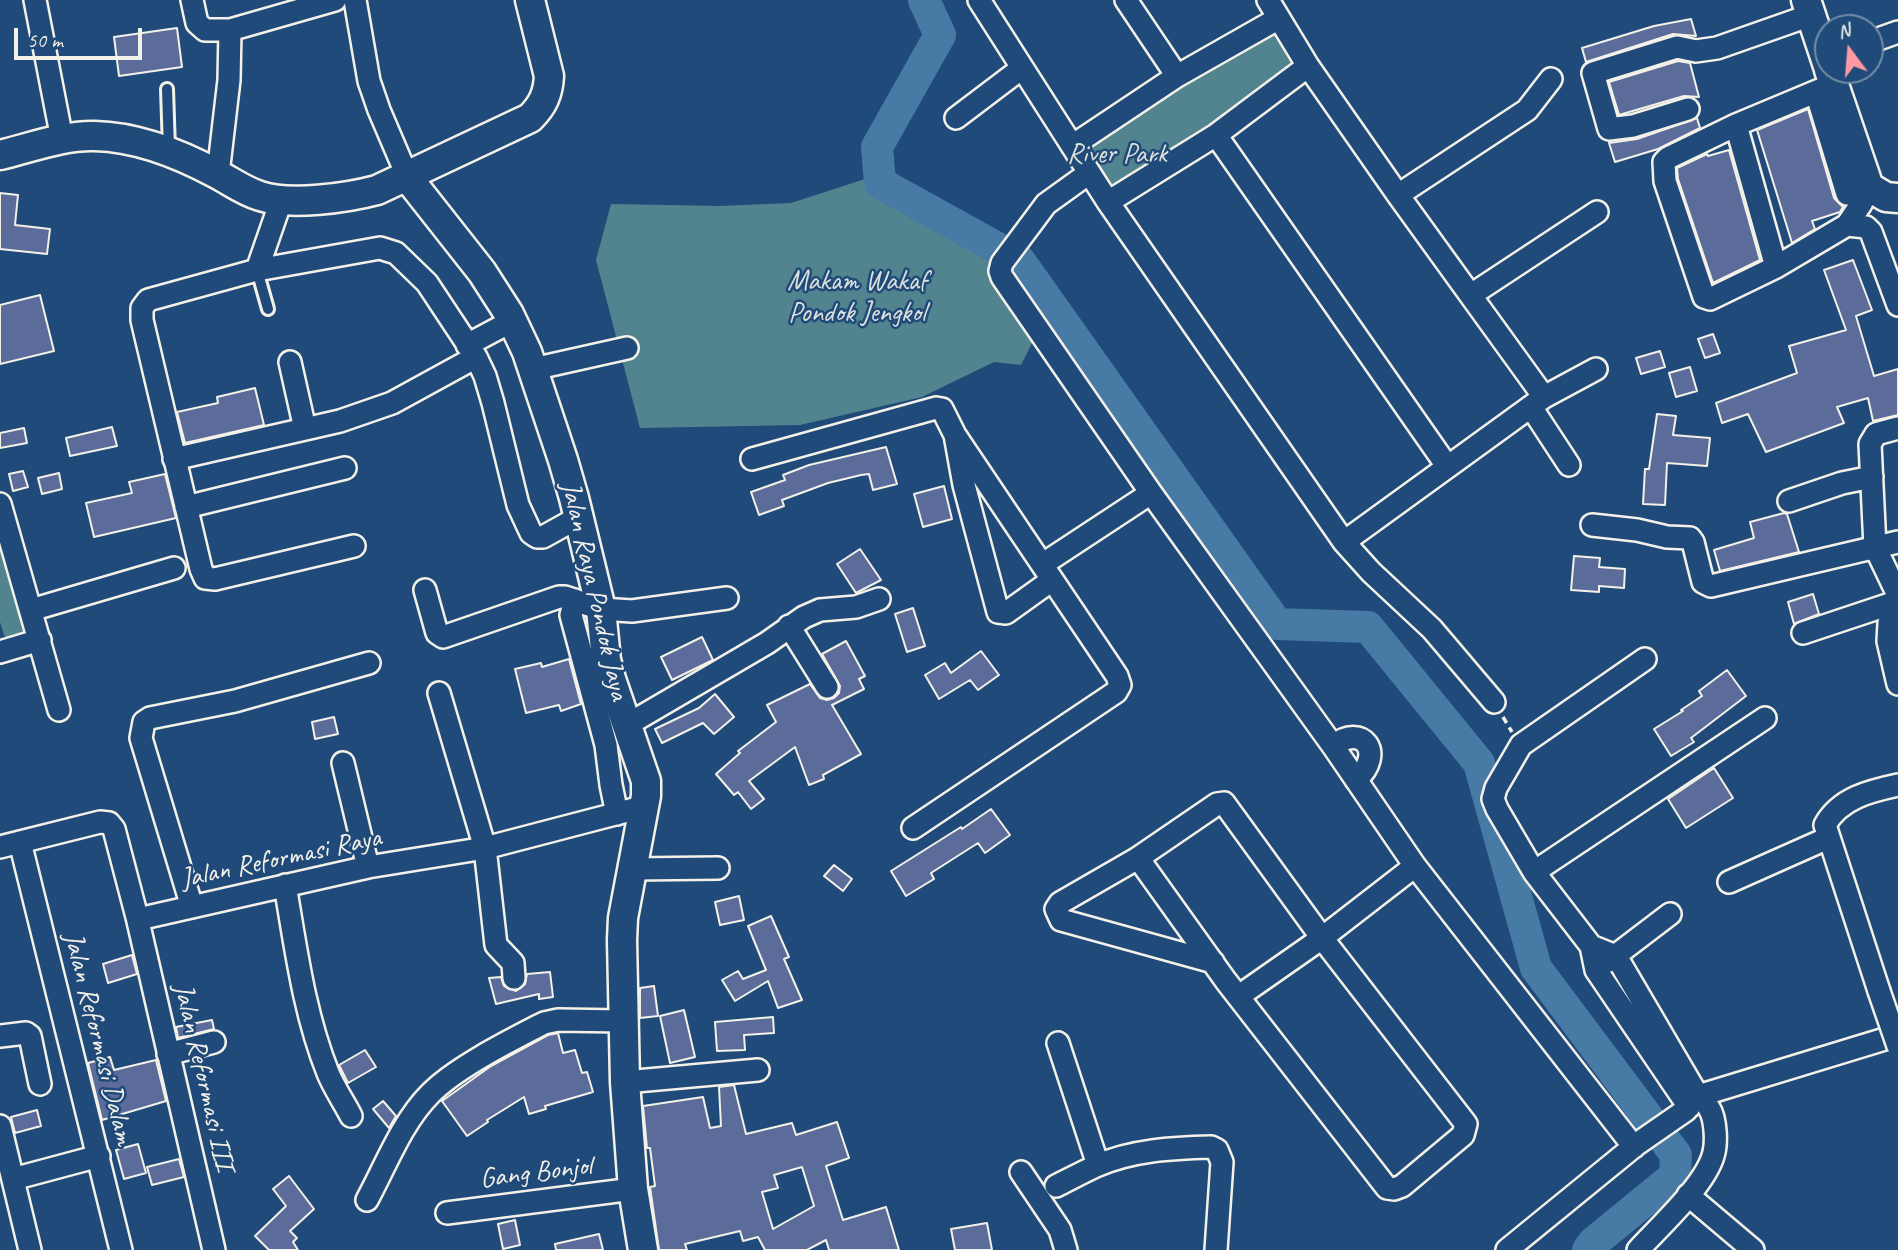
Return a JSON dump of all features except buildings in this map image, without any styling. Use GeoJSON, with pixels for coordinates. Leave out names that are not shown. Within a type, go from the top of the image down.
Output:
{"type":"FeatureCollection","features":[{"type":"Feature","properties":{"kind":"main road"},"geometry":{"type":"LineString","coordinates":[[0,155],[62,139],[95,136],[156,146],[218,174],[276,213],[377,191],[530,118],[540,109],[548,88],[549,76],[530,0]]}},
{"type":"Feature","properties":{"kind":"main road"},"geometry":{"type":"LineString","coordinates":[[1809,8],[1814,26]]}},
{"type":"Feature","properties":{"kind":"main road"},"geometry":{"type":"LineString","coordinates":[[1830,84],[1858,191],[1898,198]]}},
{"type":"Feature","properties":{"kind":"main road","name":"Jalan Raya Pondok Jaya"},"geometry":{"type":"LineString","coordinates":[[408,178],[482,272],[512,321],[533,369],[564,460],[579,517],[588,605],[646,781],[635,806],[632,869],[622,940],[625,1082],[633,1189],[643,1250]]}},
{"type":"Feature","properties":{"kind":"street"},"geometry":{"type":"LineString","coordinates":[[35,0],[62,139]]}},
{"type":"Feature","properties":{"kind":"street"},"geometry":{"type":"LineString","coordinates":[[192,0],[197,23],[205,30],[230,30],[335,0]]}},
{"type":"Feature","properties":{"kind":"street"},"geometry":{"type":"LineString","coordinates":[[355,0],[369,81],[408,178]]}},
{"type":"Feature","properties":{"kind":"street"},"geometry":{"type":"LineString","coordinates":[[979,0],[1108,202],[1344,542],[1371,572],[1433,629],[1494,702]]}},
{"type":"Feature","properties":{"kind":"street"},"geometry":{"type":"LineString","coordinates":[[1126,0],[1177,76]]}},
{"type":"Feature","properties":{"kind":"street"},"geometry":{"type":"LineString","coordinates":[[1688,109],[1633,126],[1609,129],[1593,73],[1677,47],[1696,51],[1717,48],[1809,8]]}},
{"type":"Feature","properties":{"kind":"street"},"geometry":{"type":"LineString","coordinates":[[1072,146],[1274,9],[1308,66],[1471,295],[1537,402],[1569,465]]}},
{"type":"Feature","properties":{"kind":"street"},"geometry":{"type":"LineString","coordinates":[[218,174],[229,80],[230,30]]}},
{"type":"Feature","properties":{"kind":"street"},"geometry":{"type":"LineString","coordinates":[[1108,202],[1216,135],[1308,66]]}},
{"type":"Feature","properties":{"kind":"street"},"geometry":{"type":"LineString","coordinates":[[956,118],[1023,68]]}},
{"type":"Feature","properties":{"kind":"street"},"geometry":{"type":"LineString","coordinates":[[1398,195],[1527,110],[1551,79]]}},
{"type":"Feature","properties":{"kind":"street"},"geometry":{"type":"LineString","coordinates":[[1814,80],[1736,125],[1664,162],[1665,181],[1700,287],[1707,299],[1776,267],[1847,225],[1861,204],[1858,191]]}},
{"type":"Feature","properties":{"kind":"street"},"geometry":{"type":"LineString","coordinates":[[1736,125],[1776,267]]}},
{"type":"Feature","properties":{"kind":"street"},"geometry":{"type":"LineString","coordinates":[[1216,135],[1447,466]]}},
{"type":"Feature","properties":{"kind":"street"},"geometry":{"type":"LineString","coordinates":[[1089,173],[1046,204],[1002,263],[1002,277],[1415,866],[1635,1145]]}},
{"type":"Feature","properties":{"kind":"street"},"geometry":{"type":"LineString","coordinates":[[1471,295],[1597,212]]}},
{"type":"Feature","properties":{"kind":"street"},"geometry":{"type":"LineString","coordinates":[[257,270],[276,213]]}},
{"type":"Feature","properties":{"kind":"street"},"geometry":{"type":"LineString","coordinates":[[1847,225],[1866,228],[1871,232],[1898,305]]}},
{"type":"Feature","properties":{"kind":"street"},"geometry":{"type":"LineString","coordinates":[[354,546],[215,579],[205,578],[142,320],[142,308],[148,300],[257,270],[380,248],[396,253],[427,283],[485,376],[518,505],[531,533],[544,537],[579,517]]}},
{"type":"Feature","properties":{"kind":"street"},"geometry":{"type":"LineString","coordinates":[[174,459],[340,421],[392,403],[512,321]]}},
{"type":"Feature","properties":{"kind":"street"},"geometry":{"type":"LineString","coordinates":[[533,369],[627,348]]}},
{"type":"Feature","properties":{"kind":"street"},"geometry":{"type":"LineString","coordinates":[[290,362],[305,429]]}},
{"type":"Feature","properties":{"kind":"street"},"geometry":{"type":"LineString","coordinates":[[1344,542],[1537,402],[1596,369]]}},
{"type":"Feature","properties":{"kind":"street"},"geometry":{"type":"LineString","coordinates":[[752,460],[936,408],[942,409],[955,435],[1118,676],[1120,685],[1116,691],[913,828]]}},
{"type":"Feature","properties":{"kind":"street"},"geometry":{"type":"LineString","coordinates":[[1898,428],[1882,431],[1871,439],[1875,547],[1897,593],[1889,623],[1888,641],[1898,684]]}},
{"type":"Feature","properties":{"kind":"street"},"geometry":{"type":"LineString","coordinates":[[955,435],[964,485],[998,612],[1006,613],[1047,572],[1151,493]]}},
{"type":"Feature","properties":{"kind":"street"},"geometry":{"type":"LineString","coordinates":[[186,507],[345,468]]}},
{"type":"Feature","properties":{"kind":"street"},"geometry":{"type":"LineString","coordinates":[[1789,501],[1817,490],[1872,477]]}},
{"type":"Feature","properties":{"kind":"street"},"geometry":{"type":"LineString","coordinates":[[0,504],[60,710]]}},
{"type":"Feature","properties":{"kind":"street"},"geometry":{"type":"LineString","coordinates":[[1591,525],[1637,530],[1693,542],[1703,582],[1711,586],[1898,542]]}},
{"type":"Feature","properties":{"kind":"street"},"geometry":{"type":"LineString","coordinates":[[32,610],[174,568]]}},
{"type":"Feature","properties":{"kind":"street"},"geometry":{"type":"LineString","coordinates":[[425,590],[438,633],[443,637],[559,597],[588,605],[632,611],[727,598]]}},
{"type":"Feature","properties":{"kind":"street"},"geometry":{"type":"LineString","coordinates":[[627,725],[766,643],[789,626],[820,610],[856,607],[879,599]]}},
{"type":"Feature","properties":{"kind":"street"},"geometry":{"type":"LineString","coordinates":[[1803,633],[1896,602]]}},
{"type":"Feature","properties":{"kind":"street"},"geometry":{"type":"LineString","coordinates":[[588,605],[571,615],[606,746],[635,806]]}},
{"type":"Feature","properties":{"kind":"street"},"geometry":{"type":"LineString","coordinates":[[789,626],[827,687]]}},
{"type":"Feature","properties":{"kind":"street"},"geometry":{"type":"LineString","coordinates":[[0,652],[40,640]]}},
{"type":"Feature","properties":{"kind":"street"},"geometry":{"type":"LineString","coordinates":[[1638,1250],[1688,1195],[1713,1159],[1713,1119],[1709,1108],[1691,1105],[1597,970],[1591,946],[1534,872],[1493,799],[1496,788],[1521,745],[1645,659]]}},
{"type":"Feature","properties":{"kind":"street"},"geometry":{"type":"LineString","coordinates":[[192,907],[141,738],[144,722],[150,718],[235,701],[369,663]]}},
{"type":"Feature","properties":{"kind":"street"},"geometry":{"type":"LineString","coordinates":[[439,693],[485,848],[496,945],[513,963],[514,978]]}},
{"type":"Feature","properties":{"kind":"street"},"geometry":{"type":"LineString","coordinates":[[1534,872],[1765,718]]}},
{"type":"Feature","properties":{"kind":"street"},"geometry":{"type":"LineString","coordinates":[[1333,746],[1341,739],[1352,737],[1363,739],[1369,746],[1371,754],[1368,766],[1356,780]]}},
{"type":"Feature","properties":{"kind":"street"},"geometry":{"type":"LineString","coordinates":[[343,763],[368,867]]}},
{"type":"Feature","properties":{"kind":"street"},"geometry":{"type":"LineString","coordinates":[[1898,785],[1867,792],[1839,808],[1825,825],[1898,1047]]}},
{"type":"Feature","properties":{"kind":"street"},"geometry":{"type":"LineString","coordinates":[[1138,858],[1213,962],[1387,1188],[1402,1186],[1463,1135],[1466,1124],[1322,938],[1224,803],[1217,804],[1138,858],[1060,903],[1056,909],[1060,920],[1213,962]]}},
{"type":"Feature","properties":{"kind":"street","name":"Jalan Reformasi Raya"},"geometry":{"type":"LineString","coordinates":[[137,917],[144,918],[368,867],[485,848],[635,806]]}},
{"type":"Feature","properties":{"kind":"street"},"geometry":{"type":"LineString","coordinates":[[10,845],[100,822],[109,823],[114,829],[137,917]]}},
{"type":"Feature","properties":{"kind":"street"},"geometry":{"type":"LineString","coordinates":[[1730,882],[1828,838]]}},
{"type":"Feature","properties":{"kind":"street","name":"Jalan Reformasi Dalam"},"geometry":{"type":"LineString","coordinates":[[10,845],[99,1156],[121,1250]]}},
{"type":"Feature","properties":{"kind":"street"},"geometry":{"type":"LineString","coordinates":[[1239,996],[1322,938],[1415,866]]}},
{"type":"Feature","properties":{"kind":"street"},"geometry":{"type":"LineString","coordinates":[[632,869],[718,868]]}},
{"type":"Feature","properties":{"kind":"street"},"geometry":{"type":"LineString","coordinates":[[285,885],[302,987],[315,1037],[329,1076],[351,1116]]}},
{"type":"Feature","properties":{"kind":"street"},"geometry":{"type":"LineString","coordinates":[[1597,970],[1670,914]]}},
{"type":"Feature","properties":{"kind":"street","name":"Jalan Reformasi III"},"geometry":{"type":"LineString","coordinates":[[137,917],[214,1250]]}},
{"type":"Feature","properties":{"kind":"street"},"geometry":{"type":"LineString","coordinates":[[1591,946],[1616,956],[1691,1105]]}},
{"type":"Feature","properties":{"kind":"street"},"geometry":{"type":"LineString","coordinates":[[367,1200],[411,1118],[446,1078],[544,1023],[558,1020],[624,1021]]}},
{"type":"Feature","properties":{"kind":"street"},"geometry":{"type":"LineString","coordinates":[[0,1036],[28,1034],[40,1084]]}},
{"type":"Feature","properties":{"kind":"street"},"geometry":{"type":"LineString","coordinates":[[1507,1250],[1635,1145],[1691,1105],[1898,1035]]}},
{"type":"Feature","properties":{"kind":"street"},"geometry":{"type":"LineString","coordinates":[[168,1054],[214,1042]]}},
{"type":"Feature","properties":{"kind":"street"},"geometry":{"type":"LineString","coordinates":[[1058,1042],[1098,1165]]}},
{"type":"Feature","properties":{"kind":"street"},"geometry":{"type":"LineString","coordinates":[[625,1082],[758,1070]]}},
{"type":"Feature","properties":{"kind":"street"},"geometry":{"type":"LineString","coordinates":[[0,1126],[30,1250]]}},
{"type":"Feature","properties":{"kind":"street"},"geometry":{"type":"LineString","coordinates":[[1056,1186],[1098,1165],[1161,1149],[1211,1147],[1217,1150],[1222,1161],[1216,1250]]}},
{"type":"Feature","properties":{"kind":"street"},"geometry":{"type":"LineString","coordinates":[[13,1179],[99,1156]]}},
{"type":"Feature","properties":{"kind":"street"},"geometry":{"type":"LineString","coordinates":[[1021,1172],[1060,1230],[1066,1250]]}},
{"type":"Feature","properties":{"kind":"street","name":"Gang Bonjol"},"geometry":{"type":"LineString","coordinates":[[447,1213],[633,1189]]}},
{"type":"Feature","properties":{"kind":"street"},"geometry":{"type":"LineString","coordinates":[[1688,1195],[1754,1250]]}},
{"type":"Feature","properties":{"kind":"lane"},"geometry":{"type":"LineString","coordinates":[[167,89],[169,151]]}},
{"type":"Feature","properties":{"kind":"lane"},"geometry":{"type":"LineString","coordinates":[[257,270],[268,309]]}},
{"type":"Feature","properties":{"kind":"path"},"geometry":{"type":"LineString","coordinates":[[1494,702],[1521,745]]}},
{"type":"Feature","properties":{"kind":"green space","name":"River Park"},"geometry":{"type":"Polygon","coordinates":[[[1279,18],[1301,55],[1108,202],[1072,146],[1279,18]]]}},
{"type":"Feature","properties":{"kind":"green space","name":"Makam Wakaf Pondok Jengkol"},"geometry":{"type":"Polygon","coordinates":[[[868,178],[1001,239],[991,284],[1033,341],[1021,365],[994,362],[922,397],[800,425],[640,428],[596,260],[611,204],[720,206],[791,203],[868,178]]]}},
{"type":"Feature","properties":{"kind":"green space"},"geometry":{"type":"Polygon","coordinates":[[[0,515],[31,635],[9,640],[4,635],[0,622],[0,515]]]}},
{"type":"Feature","properties":{"kind":"waterway"},"geometry":{"type":"LineString","coordinates":[[924,0],[940,35],[877,147],[880,183],[1019,260],[1277,624],[1368,627],[1479,763],[1536,968],[1676,1155],[1675,1176],[1588,1250]]}}]}
